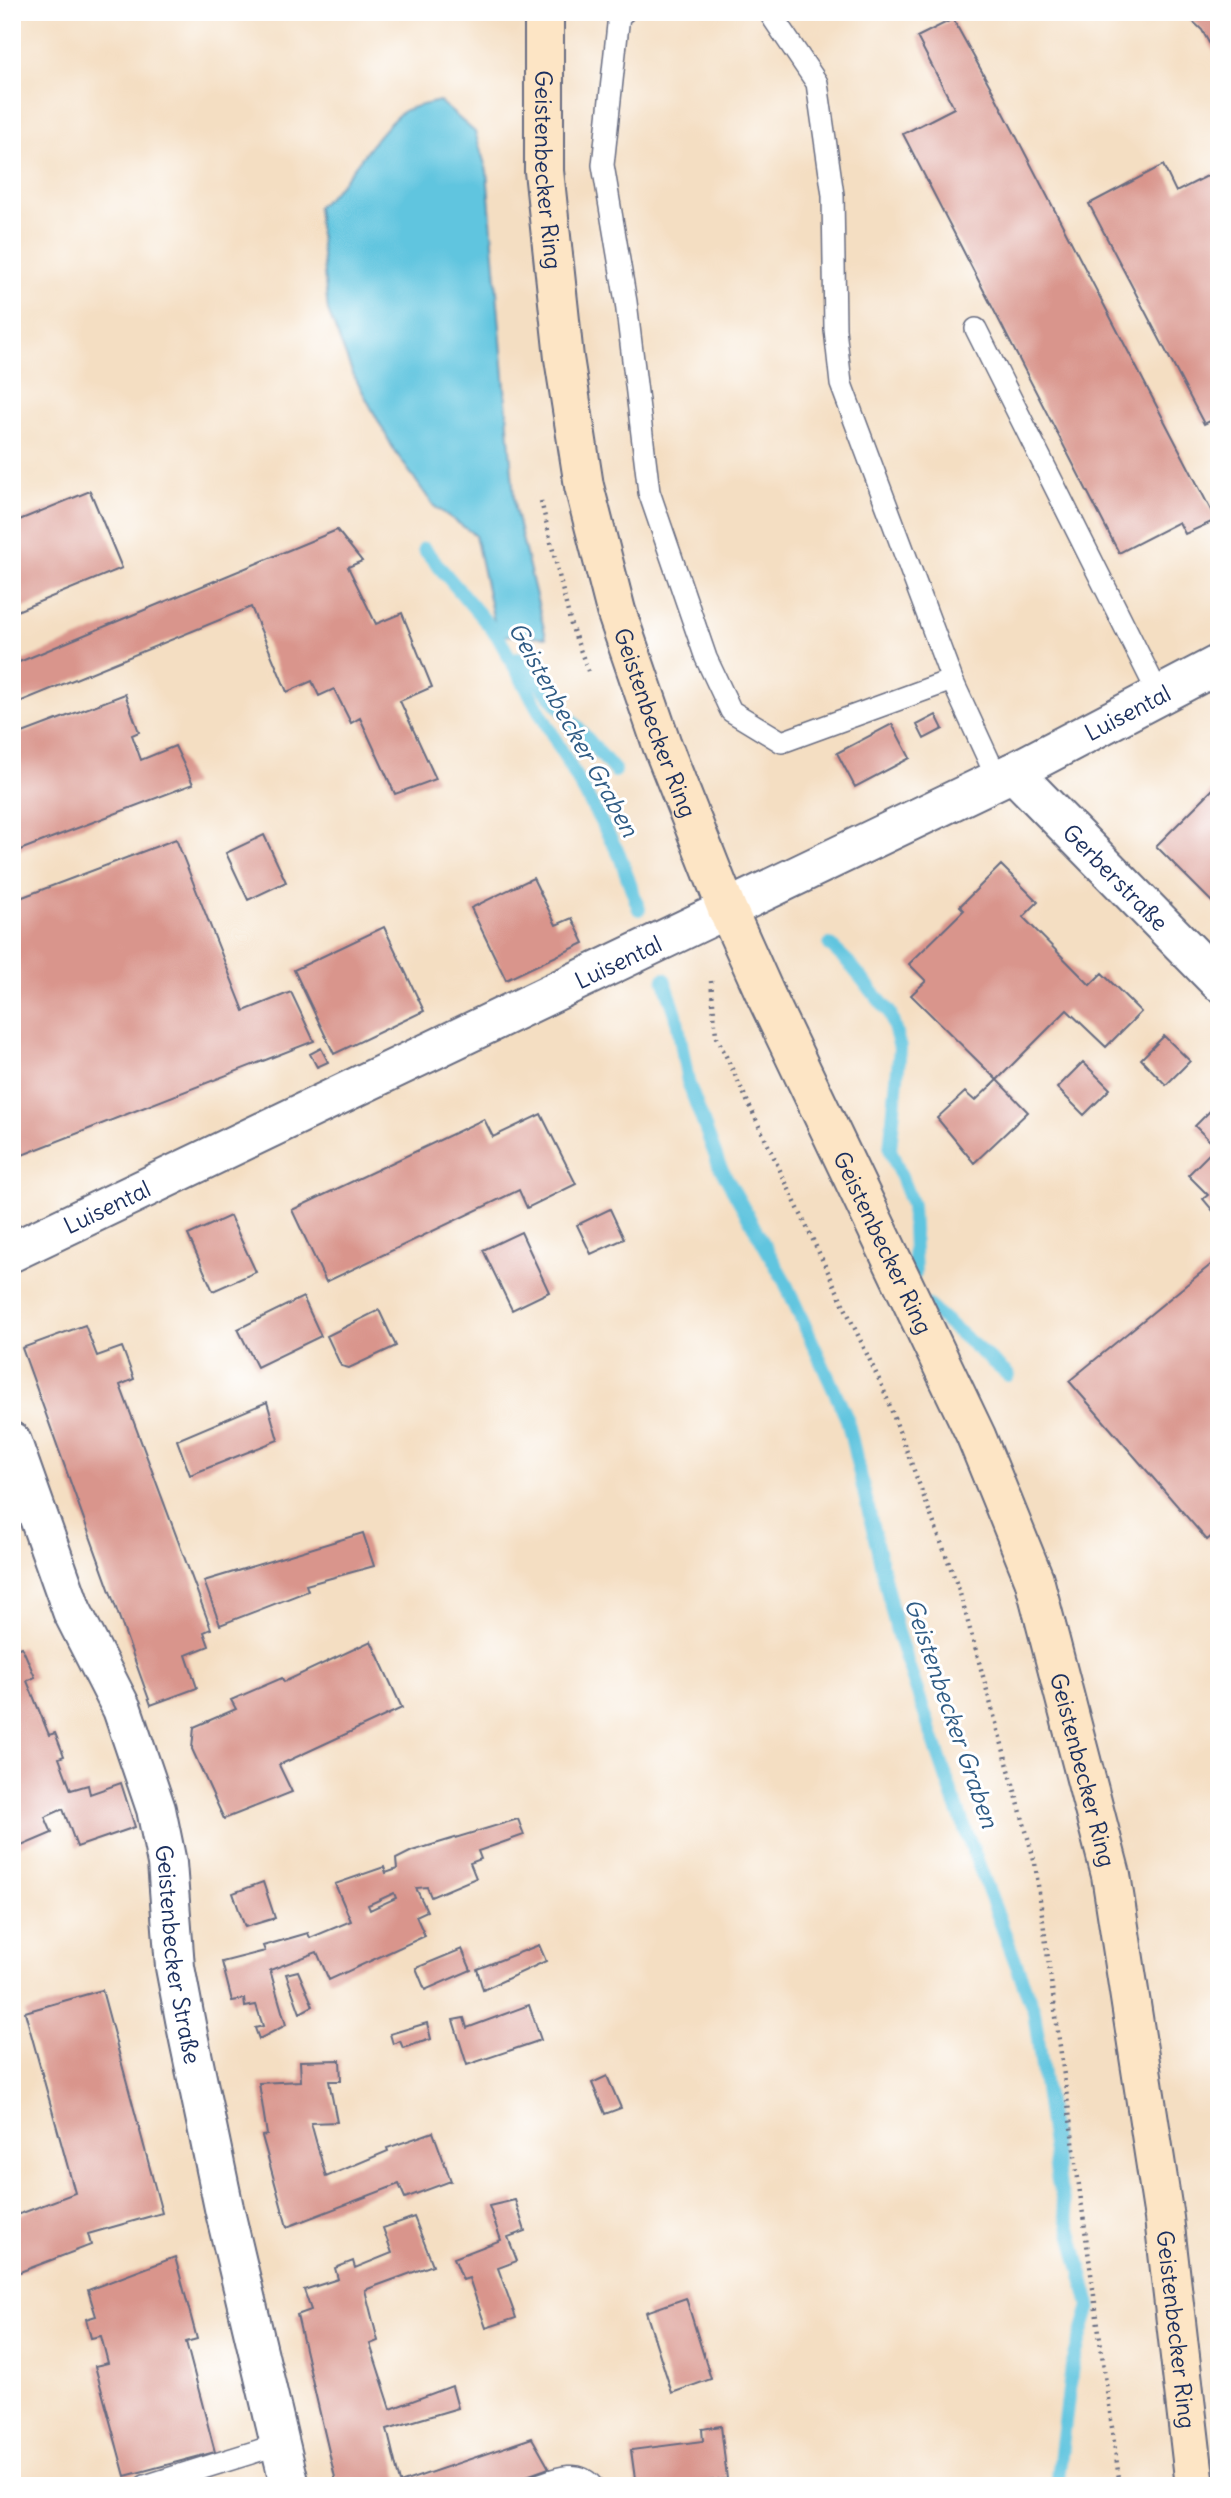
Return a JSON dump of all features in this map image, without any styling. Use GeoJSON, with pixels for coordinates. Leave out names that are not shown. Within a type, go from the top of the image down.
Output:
{"type":"FeatureCollection","features":[{"type":"Feature","properties":{"kind":"main road","name":"Geistenbecker Ring"},"geometry":{"type":"LineString","coordinates":[[544,12],[544,171],[564,358],[584,486],[616,611],[662,745],[727,909],[976,1436],[1034,1579],[1111,1875],[1164,2218],[1195,2486]]}},
{"type":"Feature","properties":{"kind":"street","name":"Luisental"},"geometry":{"type":"LineString","coordinates":[[12,1252],[1005,775],[1219,664]]}},
{"type":"Feature","properties":{"kind":"street","name":"Gerberstraße"},"geometry":{"type":"LineString","coordinates":[[1005,775],[1219,982]]}},
{"type":"Feature","properties":{"kind":"street","name":"Geistenbecker Straße"},"geometry":{"type":"LineString","coordinates":[[12,1442],[72,1611],[122,1709],[156,1810],[167,1863],[175,1967],[187,2030],[224,2208],[290,2486]]}},
{"type":"Feature","properties":{"kind":"lane"},"geometry":{"type":"LineString","coordinates":[[624,12],[619,15],[603,165],[626,302],[649,492],[706,659],[726,700],[731,710],[782,742],[952,680]]}},
{"type":"Feature","properties":{"kind":"lane"},"geometry":{"type":"LineString","coordinates":[[769,12],[817,83],[833,195],[835,329],[841,384],[952,680],[1005,775]]}},
{"type":"Feature","properties":{"kind":"lane"},"geometry":{"type":"LineString","coordinates":[[976,329],[1159,695]]}},
{"type":"Feature","properties":{"kind":"lane"},"geometry":{"type":"LineString","coordinates":[[145,2486],[280,2444]]}},
{"type":"Feature","properties":{"kind":"lane"},"geometry":{"type":"LineString","coordinates":[[535,2486],[567,2475],[586,2479],[592,2486]]}},
{"type":"Feature","properties":{"kind":"path"},"geometry":{"type":"LineString","coordinates":[[540,496],[571,625],[590,675]]}},
{"type":"Feature","properties":{"kind":"path"},"geometry":{"type":"LineString","coordinates":[[688,926],[711,981],[716,1035],[883,1388],[945,1552],[959,1590],[1024,1824],[1034,1863],[1120,2486]]}},
{"type":"Feature","properties":{"kind":"water"},"geometry":{"type":"Polygon","coordinates":[[[439,101],[475,132],[487,171],[515,509],[546,637],[497,635],[475,535],[434,506],[394,450],[353,374],[328,311],[317,207],[341,184],[381,133],[402,112],[439,101]]]}},
{"type":"Feature","properties":{"kind":"building"},"geometry":{"type":"Polygon","coordinates":[[[1183,12],[1219,12],[1219,61],[1202,30],[1183,12]]]}},
{"type":"Feature","properties":{"kind":"building"},"geometry":{"type":"Polygon","coordinates":[[[953,19],[1216,520],[1185,534],[1179,522],[1119,553],[903,134],[954,108],[917,37],[953,19]]]}},
{"type":"Feature","properties":{"kind":"building"},"geometry":{"type":"Polygon","coordinates":[[[1163,165],[1176,192],[1219,170],[1219,417],[1204,424],[1089,204],[1163,165]]]}},
{"type":"Feature","properties":{"kind":"building"},"geometry":{"type":"Polygon","coordinates":[[[90,491],[122,568],[12,613],[12,523],[90,491]]]}},
{"type":"Feature","properties":{"kind":"building"},"geometry":{"type":"Polygon","coordinates":[[[337,530],[362,561],[348,567],[376,624],[402,613],[432,687],[400,701],[436,779],[395,794],[360,718],[351,723],[334,689],[319,696],[312,681],[287,692],[251,607],[12,705],[12,665],[337,530]]]}},
{"type":"Feature","properties":{"kind":"building"},"geometry":{"type":"Polygon","coordinates":[[[125,694],[139,732],[132,735],[141,760],[175,746],[193,784],[12,853],[12,737],[125,694]]]}},
{"type":"Feature","properties":{"kind":"building"},"geometry":{"type":"Polygon","coordinates":[[[936,715],[943,729],[924,739],[917,725],[936,715]]]}},
{"type":"Feature","properties":{"kind":"building"},"geometry":{"type":"Polygon","coordinates":[[[892,724],[910,758],[855,787],[837,753],[892,724]]]}},
{"type":"Feature","properties":{"kind":"building"},"geometry":{"type":"Polygon","coordinates":[[[1219,783],[1219,909],[1156,846],[1219,783]]]}},
{"type":"Feature","properties":{"kind":"building"},"geometry":{"type":"Polygon","coordinates":[[[264,835],[286,882],[248,900],[226,853],[264,835]]]}},
{"type":"Feature","properties":{"kind":"building"},"geometry":{"type":"Polygon","coordinates":[[[176,839],[244,1011],[291,992],[314,1041],[12,1159],[12,901],[176,839]]]}},
{"type":"Feature","properties":{"kind":"building"},"geometry":{"type":"Polygon","coordinates":[[[1001,865],[1038,902],[1023,917],[1090,985],[1102,973],[1141,1012],[1106,1047],[1067,1010],[997,1080],[911,995],[926,981],[909,964],[964,910],[960,906],[1001,865]]]}},
{"type":"Feature","properties":{"kind":"building"},"geometry":{"type":"Polygon","coordinates":[[[533,878],[556,925],[572,918],[584,943],[506,980],[471,908],[533,878]]]}},
{"type":"Feature","properties":{"kind":"building"},"geometry":{"type":"Polygon","coordinates":[[[384,927],[424,1011],[334,1054],[294,970],[384,927]]]}},
{"type":"Feature","properties":{"kind":"building"},"geometry":{"type":"Polygon","coordinates":[[[1164,1036],[1190,1061],[1166,1085],[1141,1059],[1164,1036]]]}},
{"type":"Feature","properties":{"kind":"building"},"geometry":{"type":"Polygon","coordinates":[[[321,1048],[328,1062],[317,1067],[310,1054],[321,1048]]]}},
{"type":"Feature","properties":{"kind":"building"},"geometry":{"type":"Polygon","coordinates":[[[1083,1062],[1110,1089],[1084,1115],[1057,1088],[1083,1062]]]}},
{"type":"Feature","properties":{"kind":"building"},"geometry":{"type":"Polygon","coordinates":[[[997,1080],[1028,1112],[974,1163],[937,1118],[965,1092],[975,1101],[997,1080]]]}},
{"type":"Feature","properties":{"kind":"building"},"geometry":{"type":"Polygon","coordinates":[[[1219,1102],[1219,1218],[1203,1199],[1208,1195],[1188,1175],[1216,1147],[1195,1126],[1219,1102]]]}},
{"type":"Feature","properties":{"kind":"building"},"geometry":{"type":"Polygon","coordinates":[[[541,1114],[576,1184],[527,1208],[519,1190],[326,1282],[292,1210],[484,1119],[493,1137],[541,1114]]]}},
{"type":"Feature","properties":{"kind":"building"},"geometry":{"type":"Polygon","coordinates":[[[610,1209],[624,1239],[591,1254],[577,1225],[610,1209]]]}},
{"type":"Feature","properties":{"kind":"building"},"geometry":{"type":"Polygon","coordinates":[[[230,1216],[256,1272],[213,1291],[188,1235],[230,1216]]]}},
{"type":"Feature","properties":{"kind":"building"},"geometry":{"type":"Polygon","coordinates":[[[521,1232],[549,1292],[512,1310],[483,1250],[521,1232]]]}},
{"type":"Feature","properties":{"kind":"building"},"geometry":{"type":"Polygon","coordinates":[[[1219,1258],[1219,1530],[1207,1540],[1069,1381],[1219,1258]]]}},
{"type":"Feature","properties":{"kind":"building"},"geometry":{"type":"Polygon","coordinates":[[[303,1297],[321,1336],[257,1367],[238,1329],[303,1297]]]}},
{"type":"Feature","properties":{"kind":"building"},"geometry":{"type":"Polygon","coordinates":[[[379,1310],[396,1346],[349,1368],[341,1366],[327,1336],[379,1310]]]}},
{"type":"Feature","properties":{"kind":"building"},"geometry":{"type":"Polygon","coordinates":[[[85,1325],[97,1356],[122,1347],[134,1379],[120,1385],[211,1629],[204,1632],[209,1646],[186,1655],[197,1688],[151,1705],[22,1348],[85,1325]]]}},
{"type":"Feature","properties":{"kind":"building"},"geometry":{"type":"Polygon","coordinates":[[[267,1402],[278,1440],[190,1475],[177,1440],[267,1402]]]}},
{"type":"Feature","properties":{"kind":"building"},"geometry":{"type":"Polygon","coordinates":[[[363,1533],[374,1566],[306,1585],[308,1591],[220,1625],[204,1581],[363,1533]]]}},
{"type":"Feature","properties":{"kind":"building"},"geometry":{"type":"Polygon","coordinates":[[[371,1641],[402,1708],[279,1765],[292,1792],[224,1819],[192,1749],[194,1727],[236,1709],[231,1700],[282,1678],[284,1682],[371,1641]]]}},
{"type":"Feature","properties":{"kind":"building"},"geometry":{"type":"Polygon","coordinates":[[[12,1642],[15,1649],[22,1647],[35,1677],[27,1681],[49,1735],[55,1733],[64,1756],[59,1758],[71,1790],[88,1785],[90,1794],[121,1783],[135,1827],[77,1847],[63,1809],[45,1817],[52,1833],[12,1850],[12,1642]]]}},
{"type":"Feature","properties":{"kind":"building"},"geometry":{"type":"Polygon","coordinates":[[[518,1819],[524,1835],[478,1851],[481,1859],[470,1863],[476,1878],[431,1897],[427,1887],[416,1888],[427,1911],[416,1916],[425,1936],[329,1980],[317,1952],[270,1970],[286,2025],[259,2039],[255,2028],[263,2026],[256,2005],[245,2007],[244,1999],[232,2001],[222,1962],[265,1951],[263,1946],[308,1933],[310,1938],[351,1921],[335,1884],[384,1867],[386,1873],[397,1869],[396,1859],[412,1851],[518,1819]],[[394,1893],[368,1905],[370,1910],[396,1898],[394,1893]]]}},
{"type":"Feature","properties":{"kind":"building"},"geometry":{"type":"Polygon","coordinates":[[[263,1882],[275,1918],[245,1927],[233,1893],[263,1882]]]}},
{"type":"Feature","properties":{"kind":"building"},"geometry":{"type":"Polygon","coordinates":[[[539,1945],[546,1961],[483,1990],[477,1969],[539,1945]]]}},
{"type":"Feature","properties":{"kind":"building"},"geometry":{"type":"Polygon","coordinates":[[[462,1949],[471,1970],[425,1990],[416,1968],[462,1949]]]}},
{"type":"Feature","properties":{"kind":"building"},"geometry":{"type":"Polygon","coordinates":[[[298,1971],[313,2006],[300,2013],[286,1974],[298,1971]]]}},
{"type":"Feature","properties":{"kind":"building"},"geometry":{"type":"Polygon","coordinates":[[[102,1990],[162,2213],[88,2234],[91,2245],[12,2275],[12,2217],[75,2193],[25,2012],[102,1990]]]}},
{"type":"Feature","properties":{"kind":"building"},"geometry":{"type":"Polygon","coordinates":[[[529,2005],[541,2040],[467,2065],[453,2020],[464,2018],[467,2028],[529,2005]]]}},
{"type":"Feature","properties":{"kind":"building"},"geometry":{"type":"Polygon","coordinates":[[[427,2023],[431,2039],[403,2048],[400,2041],[393,2044],[390,2034],[427,2023]]]}},
{"type":"Feature","properties":{"kind":"building"},"geometry":{"type":"Polygon","coordinates":[[[340,2060],[341,2081],[329,2081],[337,2122],[311,2123],[326,2177],[388,2151],[387,2148],[433,2132],[451,2181],[405,2198],[399,2184],[287,2227],[262,2136],[267,2135],[259,2083],[301,2081],[300,2061],[340,2060]]]}},
{"type":"Feature","properties":{"kind":"building"},"geometry":{"type":"Polygon","coordinates":[[[607,2076],[621,2108],[605,2114],[592,2083],[607,2076]]]}},
{"type":"Feature","properties":{"kind":"building"},"geometry":{"type":"Polygon","coordinates":[[[515,2200],[525,2231],[508,2237],[517,2261],[498,2268],[516,2318],[486,2328],[469,2278],[463,2280],[454,2258],[501,2240],[489,2206],[515,2200]]]}},
{"type":"Feature","properties":{"kind":"building"},"geometry":{"type":"Polygon","coordinates":[[[414,2217],[433,2265],[365,2290],[378,2341],[370,2344],[391,2409],[452,2386],[458,2408],[387,2429],[400,2483],[532,2438],[549,2468],[499,2486],[337,2486],[297,2315],[311,2310],[304,2290],[338,2279],[335,2268],[353,2261],[355,2268],[392,2253],[383,2228],[414,2217]]]}},
{"type":"Feature","properties":{"kind":"building"},"geometry":{"type":"Polygon","coordinates":[[[175,2257],[197,2339],[186,2342],[215,2452],[125,2476],[95,2366],[108,2363],[101,2336],[91,2338],[86,2319],[96,2316],[88,2290],[175,2257]]]}},
{"type":"Feature","properties":{"kind":"building"},"geometry":{"type":"Polygon","coordinates":[[[686,2298],[711,2379],[672,2393],[646,2312],[686,2298]]]}},
{"type":"Feature","properties":{"kind":"building"},"geometry":{"type":"Polygon","coordinates":[[[12,2359],[20,2386],[12,2388],[12,2359]]]}},
{"type":"Feature","properties":{"kind":"building"},"geometry":{"type":"Polygon","coordinates":[[[721,2426],[727,2479],[707,2481],[708,2486],[636,2486],[631,2450],[703,2441],[702,2429],[721,2426]]]}},
{"type":"Feature","properties":{"kind":"waterway","name":"Geistenbecker Graben"},"geometry":{"type":"LineString","coordinates":[[424,549],[497,635],[619,854],[639,909]]}},
{"type":"Feature","properties":{"kind":"waterway"},"geometry":{"type":"LineString","coordinates":[[518,658],[615,771]]}},
{"type":"Feature","properties":{"kind":"waterway"},"geometry":{"type":"LineString","coordinates":[[830,945],[849,963],[890,1013],[900,1048],[890,1149],[912,1205],[915,1273]]}},
{"type":"Feature","properties":{"kind":"waterway","name":"Geistenbecker Graben"},"geometry":{"type":"LineString","coordinates":[[664,979],[676,1014],[688,1082],[719,1165],[784,1280],[847,1419],[897,1632],[953,1797],[1034,2011],[1058,2181],[1090,2306],[1072,2366],[1057,2486]]}},
{"type":"Feature","properties":{"kind":"waterway"},"geometry":{"type":"LineString","coordinates":[[927,1305],[1008,1375]]}}]}
